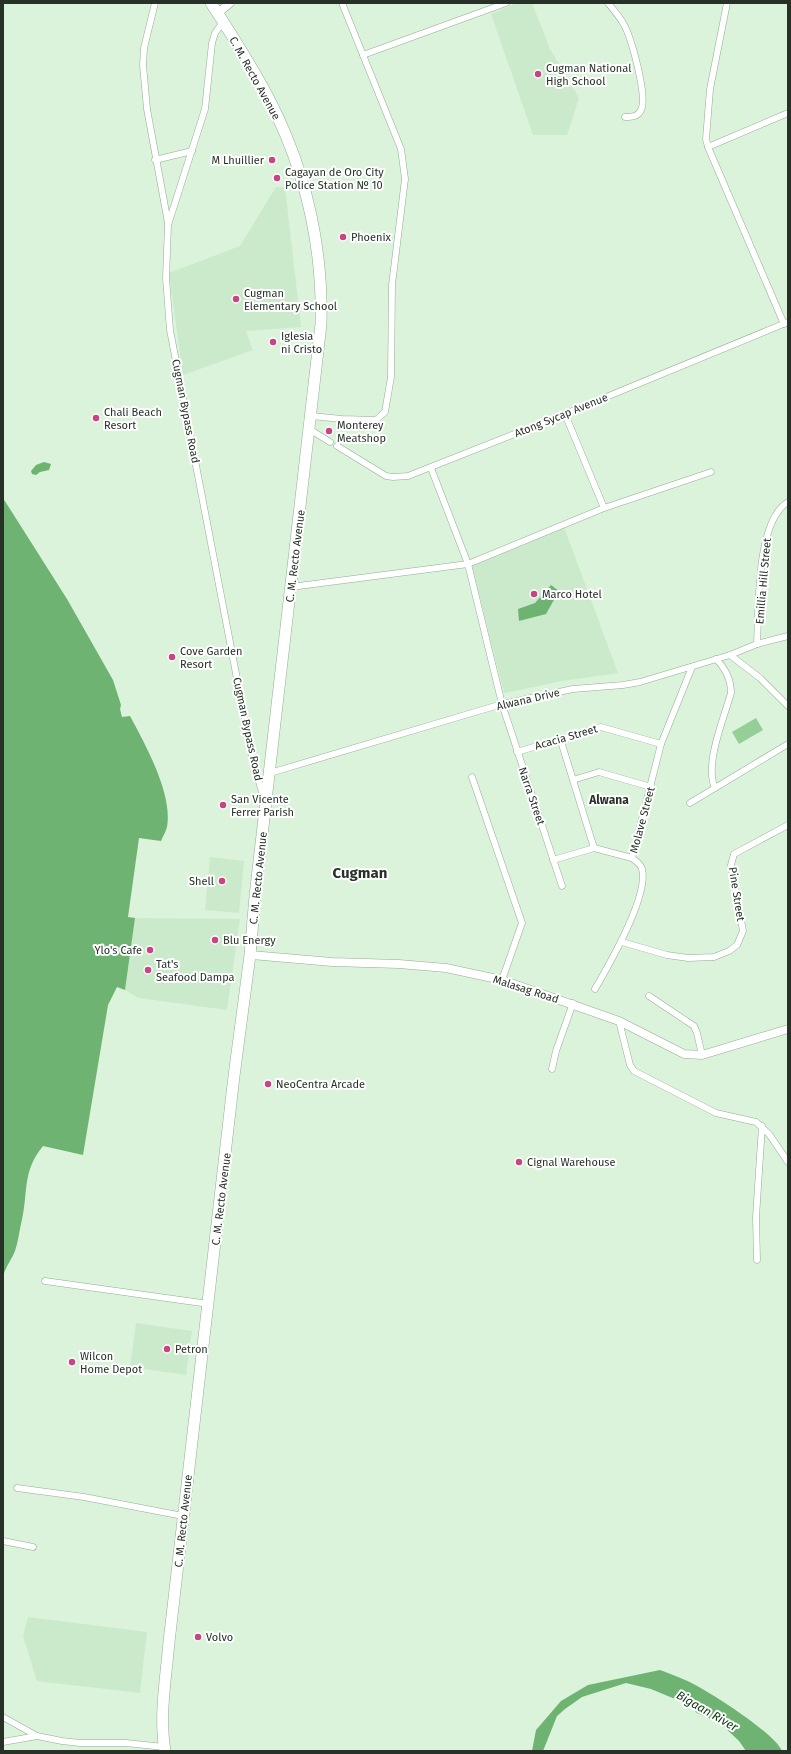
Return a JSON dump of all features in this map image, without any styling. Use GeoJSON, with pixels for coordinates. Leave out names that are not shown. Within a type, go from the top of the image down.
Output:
{"type":"FeatureCollection","features":[{"type":"Feature","properties":{"kind":"highway","name":"C. M. Recto Avenue"},"geometry":{"type":"LineString","coordinates":[[165,1749],[162,1731],[164,1687],[234,1076],[250,955],[255,896],[309,428],[320,346],[322,303],[321,283],[311,213],[300,175],[280,122],[258,78],[211,3]]}},
{"type":"Feature","properties":{"kind":"street"},"geometry":{"type":"LineString","coordinates":[[155,3],[144,48],[143,65],[146,105],[168,225]]}},
{"type":"Feature","properties":{"kind":"street"},"geometry":{"type":"LineString","coordinates":[[220,18],[230,3]]}},
{"type":"Feature","properties":{"kind":"street"},"geometry":{"type":"LineString","coordinates":[[311,416],[376,420],[385,412],[391,377],[392,285],[405,179],[403,161],[401,148],[342,3]]}},
{"type":"Feature","properties":{"kind":"street"},"geometry":{"type":"LineString","coordinates":[[363,55],[506,3]]}},
{"type":"Feature","properties":{"kind":"street"},"geometry":{"type":"LineString","coordinates":[[608,3],[626,28],[637,63],[642,90],[643,106],[641,111],[636,116],[625,117]]}},
{"type":"Feature","properties":{"kind":"street"},"geometry":{"type":"LineString","coordinates":[[727,3],[710,89],[706,132],[708,147],[786,323]]}},
{"type":"Feature","properties":{"kind":"street","name":"Cugman Bypass Road"},"geometry":{"type":"LineString","coordinates":[[220,18],[212,43],[205,109],[168,225],[166,278],[170,330],[253,762],[266,803]]}},
{"type":"Feature","properties":{"kind":"street"},"geometry":{"type":"LineString","coordinates":[[708,147],[788,113]]}},
{"type":"Feature","properties":{"kind":"street"},"geometry":{"type":"LineString","coordinates":[[155,160],[192,151]]}},
{"type":"Feature","properties":{"kind":"street","name":"Atong Sycap Avenue"},"geometry":{"type":"LineString","coordinates":[[337,446],[386,476],[393,478],[408,476],[565,414],[786,323]]}},
{"type":"Feature","properties":{"kind":"street"},"geometry":{"type":"LineString","coordinates":[[565,414],[604,508]]}},
{"type":"Feature","properties":{"kind":"street"},"geometry":{"type":"LineString","coordinates":[[309,428],[330,442]]}},
{"type":"Feature","properties":{"kind":"street","name":"Narra Street"},"geometry":{"type":"LineString","coordinates":[[431,468],[468,564],[502,704],[562,886]]}},
{"type":"Feature","properties":{"kind":"street"},"geometry":{"type":"LineString","coordinates":[[291,587],[468,564],[604,508],[711,472]]}},
{"type":"Feature","properties":{"kind":"street","name":"Emillia Hill Street"},"geometry":{"type":"LineString","coordinates":[[757,644],[764,547],[774,516],[781,506],[788,502]]}},
{"type":"Feature","properties":{"kind":"street","name":"Alwana Drive"},"geometry":{"type":"LineString","coordinates":[[270,773],[502,704],[573,689],[624,685],[692,667],[730,655],[757,644],[788,636]]}},
{"type":"Feature","properties":{"kind":"street"},"geometry":{"type":"LineString","coordinates":[[730,655],[760,678],[788,706]]}},
{"type":"Feature","properties":{"kind":"street"},"geometry":{"type":"LineString","coordinates":[[715,788],[712,781],[711,767],[731,689],[727,673],[716,659]]}},
{"type":"Feature","properties":{"kind":"street","name":"Molave Street"},"geometry":{"type":"LineString","coordinates":[[595,989],[622,942],[642,888],[642,868],[640,864],[632,858],[661,744],[692,667]]}},
{"type":"Feature","properties":{"kind":"street","name":"Acacia Street"},"geometry":{"type":"LineString","coordinates":[[517,752],[601,727],[661,744]]}},
{"type":"Feature","properties":{"kind":"street"},"geometry":{"type":"LineString","coordinates":[[560,738],[594,848]]}},
{"type":"Feature","properties":{"kind":"street"},"geometry":{"type":"LineString","coordinates":[[690,804],[788,744]]}},
{"type":"Feature","properties":{"kind":"street"},"geometry":{"type":"LineString","coordinates":[[573,780],[599,772],[651,787]]}},
{"type":"Feature","properties":{"kind":"street"},"geometry":{"type":"LineString","coordinates":[[472,777],[522,923],[502,980]]}},
{"type":"Feature","properties":{"kind":"street","name":"Pine Street"},"geometry":{"type":"LineString","coordinates":[[622,942],[667,955],[688,958],[714,957],[729,951],[737,945],[743,931],[730,865],[732,858],[734,854],[788,825]]}},
{"type":"Feature","properties":{"kind":"street"},"geometry":{"type":"LineString","coordinates":[[553,860],[594,848],[632,858]]}},
{"type":"Feature","properties":{"kind":"street","name":"Malasag Road"},"geometry":{"type":"LineString","coordinates":[[250,955],[332,962],[398,964],[446,968],[502,980],[574,1003],[619,1021],[684,1054],[702,1055],[788,1029]]}},
{"type":"Feature","properties":{"kind":"street"},"geometry":{"type":"LineString","coordinates":[[649,996],[694,1026],[698,1033],[702,1055]]}},
{"type":"Feature","properties":{"kind":"street"},"geometry":{"type":"LineString","coordinates":[[552,1069],[556,1051],[574,1003]]}},
{"type":"Feature","properties":{"kind":"street"},"geometry":{"type":"LineString","coordinates":[[619,1021],[630,1065],[634,1071],[716,1113],[756,1122],[762,1126],[788,1162]]}},
{"type":"Feature","properties":{"kind":"street"},"geometry":{"type":"LineString","coordinates":[[757,1260],[756,1217],[762,1126]]}},
{"type":"Feature","properties":{"kind":"street"},"geometry":{"type":"LineString","coordinates":[[45,1280],[208,1304]]}},
{"type":"Feature","properties":{"kind":"street"},"geometry":{"type":"LineString","coordinates":[[17,1488],[84,1497],[183,1516]]}},
{"type":"Feature","properties":{"kind":"street"},"geometry":{"type":"LineString","coordinates":[[3,1540],[33,1547]]}},
{"type":"Feature","properties":{"kind":"street"},"geometry":{"type":"LineString","coordinates":[[3,1717],[37,1736]]}},
{"type":"Feature","properties":{"kind":"street"},"geometry":{"type":"LineString","coordinates":[[3,1742],[37,1736],[80,1743],[126,1743],[165,1749]]}},
{"type":"Feature","properties":{"kind":"street"},"geometry":{"type":"LineString","coordinates":[[124,1751],[126,1743]]}},
{"type":"Feature","properties":{"kind":"shaded area","name":"Cugman National High School"},"geometry":{"type":"Polygon","coordinates":[[[517,3],[532,3],[550,49],[579,98],[567,135],[533,135],[491,14],[517,3]]]}},
{"type":"Feature","properties":{"kind":"shaded area","name":"Cugman Elementary School"},"geometry":{"type":"Polygon","coordinates":[[[276,187],[285,187],[301,327],[246,331],[253,350],[183,375],[169,273],[240,246],[276,187]]]}},
{"type":"Feature","properties":{"kind":"shaded area","name":"Marco Hotel"},"geometry":{"type":"Polygon","coordinates":[[[564,527],[618,673],[562,681],[504,693],[472,566],[564,527]]]}},
{"type":"Feature","properties":{"kind":"shaded area"},"geometry":{"type":"Polygon","coordinates":[[[756,718],[763,730],[739,744],[732,732],[756,718]]]}},
{"type":"Feature","properties":{"kind":"shaded area"},"geometry":{"type":"Polygon","coordinates":[[[210,857],[244,861],[239,913],[205,910],[210,857]]]}},
{"type":"Feature","properties":{"kind":"shaded area"},"geometry":{"type":"Polygon","coordinates":[[[135,918],[240,919],[227,1010],[139,998],[125,990],[135,918]]]}},
{"type":"Feature","properties":{"kind":"shaded area"},"geometry":{"type":"Polygon","coordinates":[[[136,1323],[192,1331],[186,1375],[130,1367],[136,1323]]]}},
{"type":"Feature","properties":{"kind":"shaded area"},"geometry":{"type":"Polygon","coordinates":[[[28,1617],[147,1632],[140,1693],[37,1681],[23,1636],[28,1617]]]}},
{"type":"Feature","properties":{"kind":"water"},"geometry":{"type":"Polygon","coordinates":[[[44,462],[51,464],[49,470],[40,472],[36,475],[32,474],[31,471],[36,465],[44,462]]]}},
{"type":"Feature","properties":{"kind":"water"},"geometry":{"type":"Polygon","coordinates":[[[3,498],[67,599],[113,680],[121,705],[120,709],[122,717],[130,716],[150,755],[162,785],[168,814],[167,827],[161,841],[139,838],[128,917],[135,918],[125,990],[117,987],[108,1005],[83,1155],[43,1146],[36,1156],[28,1174],[23,1213],[16,1248],[3,1276],[3,498]]]}},
{"type":"Feature","properties":{"kind":"water"},"geometry":{"type":"Polygon","coordinates":[[[551,585],[559,591],[546,614],[519,621],[518,609],[535,603],[551,585]]]}},
{"type":"Feature","properties":{"kind":"water","name":"Bigaan River"},"geometry":{"type":"Polygon","coordinates":[[[660,1670],[694,1684],[731,1707],[769,1735],[782,1751],[746,1751],[739,1741],[720,1723],[697,1713],[687,1704],[651,1689],[626,1683],[582,1697],[565,1709],[557,1716],[543,1751],[532,1751],[536,1730],[561,1701],[588,1685],[660,1670]]]}},
{"type":"Feature","properties":{"kind":"place","name":"Cugman National High School"},"geometry":{"type":"Point","coordinates":[538,74]}},
{"type":"Feature","properties":{"kind":"place","name":"M Lhuillier"},"geometry":{"type":"Point","coordinates":[272,160]}},
{"type":"Feature","properties":{"kind":"place","name":"Cagayan de Oro City Police Station № 10"},"geometry":{"type":"Point","coordinates":[277,178]}},
{"type":"Feature","properties":{"kind":"place","name":"Phoenix"},"geometry":{"type":"Point","coordinates":[343,237]}},
{"type":"Feature","properties":{"kind":"place","name":"Cugman Elementary School"},"geometry":{"type":"Point","coordinates":[236,299]}},
{"type":"Feature","properties":{"kind":"place","name":"Iglesia ni Cristo"},"geometry":{"type":"Point","coordinates":[273,342]}},
{"type":"Feature","properties":{"kind":"place","name":"Chali Beach Resort"},"geometry":{"type":"Point","coordinates":[96,418]}},
{"type":"Feature","properties":{"kind":"place","name":"Monterey Meatshop"},"geometry":{"type":"Point","coordinates":[329,431]}},
{"type":"Feature","properties":{"kind":"place","name":"Marco Hotel"},"geometry":{"type":"Point","coordinates":[534,594]}},
{"type":"Feature","properties":{"kind":"place","name":"Cove Garden Resort"},"geometry":{"type":"Point","coordinates":[172,657]}},
{"type":"Feature","properties":{"kind":"place","name":"San Vicente Ferrer Parish"},"geometry":{"type":"Point","coordinates":[223,805]}},
{"type":"Feature","properties":{"kind":"place","name":"Shell"},"geometry":{"type":"Point","coordinates":[222,881]}},
{"type":"Feature","properties":{"kind":"place","name":"Blu Energy"},"geometry":{"type":"Point","coordinates":[215,940]}},
{"type":"Feature","properties":{"kind":"place","name":"Ylo's Cafe"},"geometry":{"type":"Point","coordinates":[150,950]}},
{"type":"Feature","properties":{"kind":"place","name":"Tat's Seafood Dampa"},"geometry":{"type":"Point","coordinates":[148,970]}},
{"type":"Feature","properties":{"kind":"place","name":"NeoCentra Arcade"},"geometry":{"type":"Point","coordinates":[268,1084]}},
{"type":"Feature","properties":{"kind":"place","name":"Cignal Warehouse"},"geometry":{"type":"Point","coordinates":[519,1162]}},
{"type":"Feature","properties":{"kind":"place","name":"Petron"},"geometry":{"type":"Point","coordinates":[167,1349]}},
{"type":"Feature","properties":{"kind":"place","name":"Wilcon Home Depot"},"geometry":{"type":"Point","coordinates":[72,1362]}},
{"type":"Feature","properties":{"kind":"place","name":"Volvo"},"geometry":{"type":"Point","coordinates":[198,1637]}},
{"type":"Feature","properties":{"kind":"district","name":"Alwana"},"geometry":{"type":"Point","coordinates":[609,800]}},
{"type":"Feature","properties":{"kind":"district","name":"Cugman"},"geometry":{"type":"Point","coordinates":[360,873]}}]}
